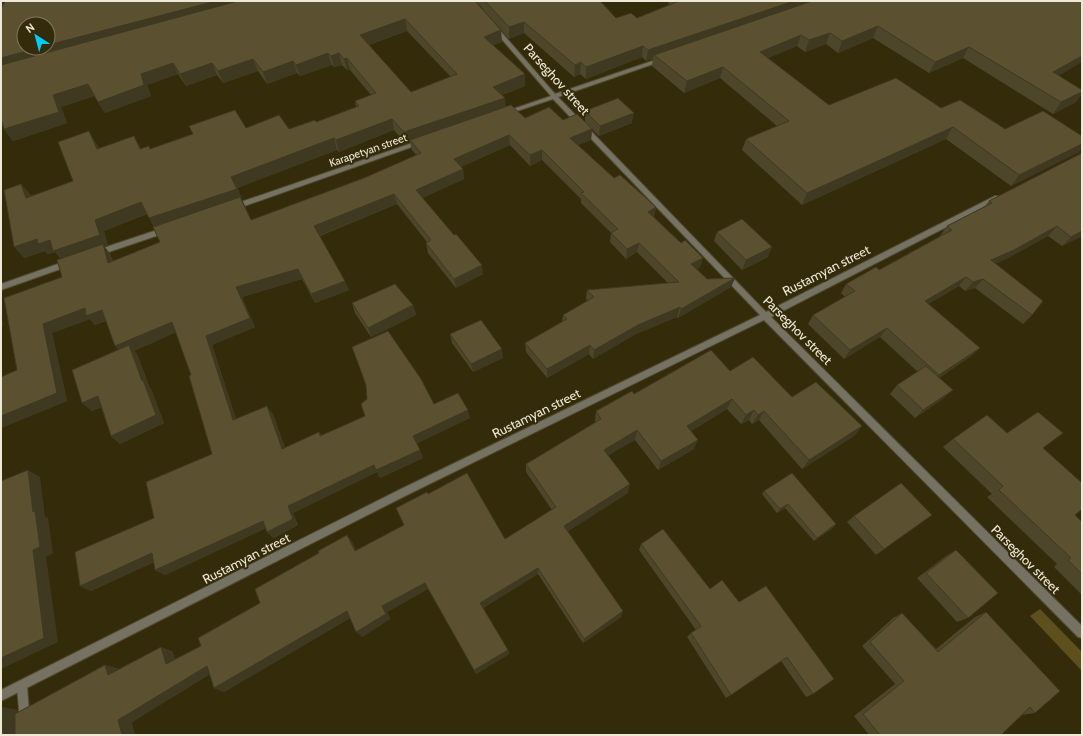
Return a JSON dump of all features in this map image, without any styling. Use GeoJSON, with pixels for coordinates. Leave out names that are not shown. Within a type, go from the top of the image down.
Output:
{"type":"FeatureCollection","features":[{"type":"Feature","properties":{"kind":"street","name":"Parseghov street"},"geometry":{"type":"LineString","coordinates":[[487,19],[554,96],[765,316],[1082,633]]}},
{"type":"Feature","properties":{"kind":"street"},"geometry":{"type":"LineString","coordinates":[[501,114],[667,58]]}},
{"type":"Feature","properties":{"kind":"street","name":"Karapetyan street"},"geometry":{"type":"LineString","coordinates":[[225,210],[427,140]]}},
{"type":"Feature","properties":{"kind":"street","name":"Rustamyan street"},"geometry":{"type":"LineString","coordinates":[[1,696],[411,489],[765,316],[1004,194]]}},
{"type":"Feature","properties":{"kind":"street"},"geometry":{"type":"LineString","coordinates":[[91,256],[173,228]]}},
{"type":"Feature","properties":{"kind":"street"},"geometry":{"type":"LineString","coordinates":[[1,287],[76,261]]}},
{"type":"Feature","properties":{"kind":"street"},"geometry":{"type":"LineString","coordinates":[[22,686],[26,735]]}},
{"type":"Feature","properties":{"kind":"shaded area"},"geometry":{"type":"Polygon","coordinates":[[[1040,609],[1082,652],[1082,671],[1030,616],[1040,609]]]}},
{"type":"Feature","properties":{"kind":"building"},"geometry":{"type":"Polygon","coordinates":[[[5,1],[216,1],[56,43],[56,16],[16,16],[16,54],[1,58],[1,9],[5,1]]]}},
{"type":"Feature","properties":{"kind":"building"},"geometry":{"type":"Polygon","coordinates":[[[238,1],[475,1],[501,30],[484,37],[525,74],[493,87],[505,98],[404,132],[392,119],[336,140],[334,138],[231,177],[237,189],[149,218],[141,202],[95,220],[100,235],[53,251],[50,240],[38,244],[37,239],[14,247],[4,190],[21,184],[26,198],[73,181],[58,142],[89,131],[97,149],[134,136],[140,149],[149,146],[150,149],[193,134],[189,126],[235,110],[246,128],[279,115],[289,129],[315,120],[316,122],[359,106],[355,101],[376,93],[347,58],[344,59],[339,53],[331,56],[328,53],[296,65],[293,61],[263,72],[253,59],[218,71],[212,63],[180,74],[173,63],[141,74],[144,85],[98,102],[88,84],[53,95],[59,112],[4,129],[1,119],[1,65],[34,56],[56,56],[56,50],[238,1]],[[405,19],[360,35],[411,92],[457,74],[405,19]]]}},
{"type":"Feature","properties":{"kind":"building"},"geometry":{"type":"Polygon","coordinates":[[[485,1],[600,1],[616,18],[631,13],[637,18],[679,1],[794,1],[648,50],[643,46],[586,67],[581,62],[575,65],[524,22],[509,27],[485,1]]]}},
{"type":"Feature","properties":{"kind":"building"},"geometry":{"type":"Polygon","coordinates":[[[812,1],[1082,1],[1082,56],[1053,72],[1082,90],[1082,92],[1061,102],[969,47],[935,62],[878,26],[842,41],[830,33],[809,40],[801,35],[760,52],[829,105],[896,78],[941,108],[960,100],[1005,129],[1043,111],[1082,136],[1082,144],[1019,175],[953,127],[807,193],[746,139],[789,121],[723,67],[687,81],[654,55],[812,1]]]}},
{"type":"Feature","properties":{"kind":"building"},"geometry":{"type":"Polygon","coordinates":[[[618,98],[634,113],[600,126],[585,111],[618,98]]]}},
{"type":"Feature","properties":{"kind":"building"},"geometry":{"type":"Polygon","coordinates":[[[511,105],[525,118],[549,107],[563,120],[577,114],[592,129],[570,138],[614,178],[620,175],[656,207],[648,212],[681,243],[685,240],[703,258],[691,264],[707,279],[735,278],[681,309],[680,307],[638,325],[594,350],[590,345],[547,369],[525,343],[567,319],[563,315],[594,297],[587,290],[679,282],[639,243],[627,249],[611,233],[618,229],[581,193],[584,192],[542,150],[530,155],[509,135],[454,159],[463,169],[416,190],[454,235],[456,234],[482,265],[454,279],[426,243],[431,240],[394,194],[314,226],[345,281],[311,294],[298,269],[236,287],[250,318],[206,336],[233,420],[267,406],[282,449],[319,432],[320,436],[365,416],[361,404],[367,399],[366,385],[352,347],[388,331],[421,379],[434,404],[458,393],[468,410],[413,436],[420,450],[376,470],[374,465],[288,506],[293,519],[267,532],[263,521],[155,570],[152,553],[80,586],[75,552],[154,518],[146,482],[212,454],[189,376],[191,375],[172,322],[115,346],[102,310],[86,316],[85,308],[43,324],[57,393],[1,416],[1,377],[17,370],[4,298],[62,277],[57,260],[103,244],[108,263],[160,242],[153,227],[240,197],[251,220],[364,178],[421,153],[410,140],[511,105]]]}},
{"type":"Feature","properties":{"kind":"building"},"geometry":{"type":"Polygon","coordinates":[[[1082,153],[1082,231],[1071,237],[1057,226],[1014,250],[991,260],[1043,301],[1032,315],[983,279],[973,282],[966,277],[925,301],[980,348],[939,375],[887,328],[850,350],[813,315],[855,291],[846,284],[876,267],[879,270],[952,230],[947,226],[992,203],[989,201],[1082,153]]]}},
{"type":"Feature","properties":{"kind":"building"},"geometry":{"type":"Polygon","coordinates":[[[742,219],[772,247],[746,260],[717,232],[742,219]]]}},
{"type":"Feature","properties":{"kind":"building"},"geometry":{"type":"Polygon","coordinates":[[[395,284],[413,305],[368,328],[352,303],[395,284]]]}},
{"type":"Feature","properties":{"kind":"building"},"geometry":{"type":"Polygon","coordinates":[[[481,320],[502,349],[471,364],[450,334],[481,320]]]}},
{"type":"Feature","properties":{"kind":"building"},"geometry":{"type":"Polygon","coordinates":[[[129,345],[156,415],[111,436],[98,396],[82,403],[72,370],[129,345]]]}},
{"type":"Feature","properties":{"kind":"building"},"geometry":{"type":"Polygon","coordinates":[[[711,350],[730,371],[753,357],[792,397],[816,382],[862,426],[809,460],[764,411],[758,415],[754,410],[746,415],[732,399],[687,426],[698,440],[661,461],[637,430],[604,450],[630,484],[564,526],[623,611],[584,639],[538,568],[480,603],[508,650],[474,670],[425,583],[382,606],[386,614],[356,632],[347,611],[214,688],[207,666],[118,720],[122,735],[1,735],[1,711],[3,734],[15,734],[15,714],[105,665],[108,675],[161,647],[166,664],[201,646],[198,638],[260,603],[255,589],[319,553],[318,551],[347,535],[355,551],[404,525],[396,508],[427,492],[428,494],[467,473],[505,539],[556,507],[526,464],[601,419],[596,411],[632,391],[634,394],[711,350]]]}},
{"type":"Feature","properties":{"kind":"building"},"geometry":{"type":"Polygon","coordinates":[[[926,366],[953,390],[923,410],[897,385],[926,366]]]}},
{"type":"Feature","properties":{"kind":"building"},"geometry":{"type":"Polygon","coordinates":[[[1038,412],[1063,433],[1043,448],[1082,483],[1082,509],[1075,515],[1082,522],[1082,574],[1068,560],[1071,558],[999,490],[1003,486],[953,439],[987,415],[1007,433],[1038,412]]]}},
{"type":"Feature","properties":{"kind":"building"},"geometry":{"type":"Polygon","coordinates":[[[28,470],[33,512],[35,511],[40,547],[33,550],[44,638],[1,658],[1,481],[28,470]]]}},
{"type":"Feature","properties":{"kind":"building"},"geometry":{"type":"Polygon","coordinates":[[[792,473],[836,524],[817,538],[788,504],[780,509],[764,491],[792,473]]]}},
{"type":"Feature","properties":{"kind":"building"},"geometry":{"type":"Polygon","coordinates":[[[901,483],[932,515],[884,549],[854,516],[901,483]]]}},
{"type":"Feature","properties":{"kind":"building"},"geometry":{"type":"Polygon","coordinates":[[[663,529],[710,589],[722,580],[739,602],[766,586],[834,679],[813,694],[787,657],[731,695],[691,633],[701,626],[641,544],[663,529]]]}},
{"type":"Feature","properties":{"kind":"building"},"geometry":{"type":"Polygon","coordinates":[[[956,550],[998,593],[968,618],[926,573],[956,550]]]}},
{"type":"Feature","properties":{"kind":"building"},"geometry":{"type":"Polygon","coordinates":[[[986,612],[1060,691],[1035,713],[1030,707],[1001,735],[880,735],[863,714],[904,681],[870,642],[902,613],[938,652],[986,612]]]}}]}
